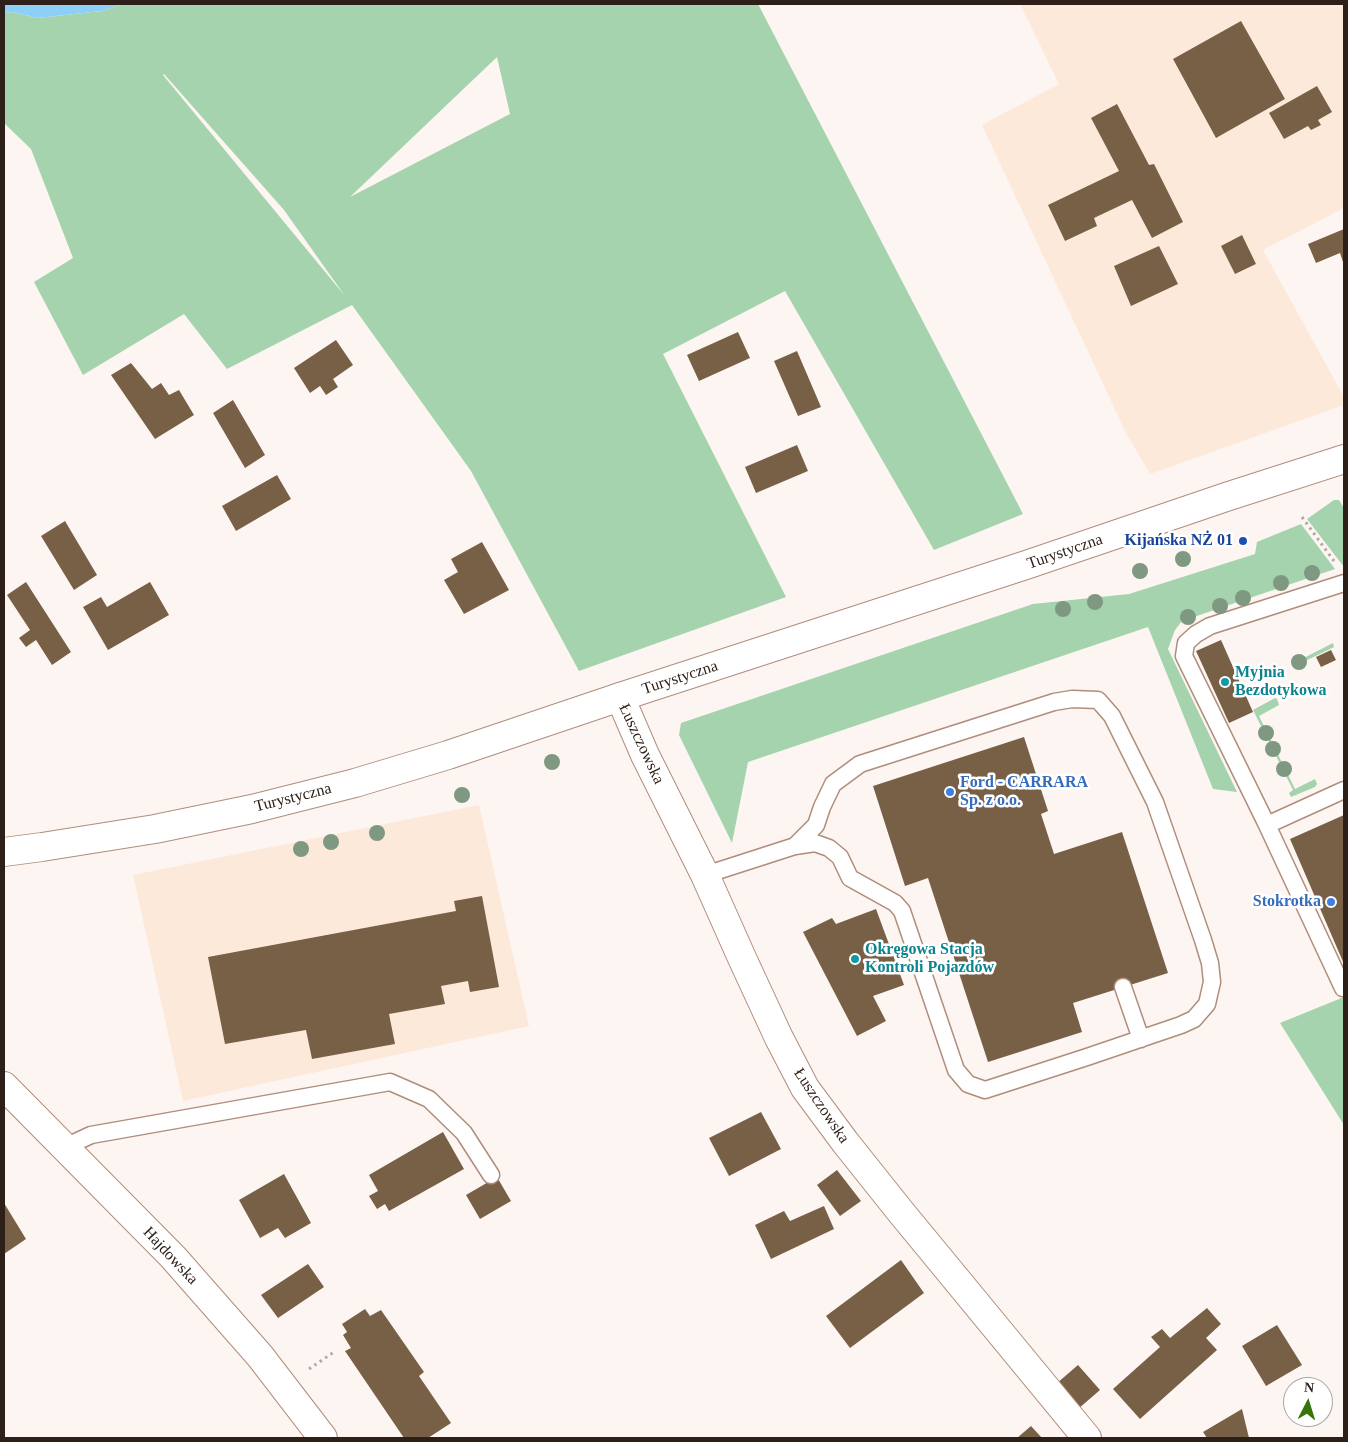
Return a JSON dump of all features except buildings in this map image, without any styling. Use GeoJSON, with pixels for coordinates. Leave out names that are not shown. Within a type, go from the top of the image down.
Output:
{"type":"FeatureCollection","features":[{"type":"Feature","properties":{"kind":"main road","name":"Turystyczna"},"geometry":{"type":"LineString","coordinates":[[4,852],[155,829],[252,809],[355,783],[448,755],[1344,459]]}},
{"type":"Feature","properties":{"kind":"main road","name":"Łuszczowska"},"geometry":{"type":"LineString","coordinates":[[620,697],[645,755],[705,874],[779,1038],[806,1088],[845,1142],[900,1211],[1087,1438]]}},
{"type":"Feature","properties":{"kind":"main road","name":"Hajdowska"},"geometry":{"type":"LineString","coordinates":[[4,1086],[180,1264],[260,1356],[323,1438]]}},
{"type":"Feature","properties":{"kind":"lane"},"geometry":{"type":"LineString","coordinates":[[1342,575],[1210,626],[1196,634],[1186,643],[1184,656],[1344,988]]}},
{"type":"Feature","properties":{"kind":"lane"},"geometry":{"type":"LineString","coordinates":[[705,874],[795,846],[815,843],[829,848],[840,856],[850,878],[894,903],[902,911],[956,1070],[968,1084],[985,1090],[1181,1026],[1194,1019],[1207,1004],[1212,982],[1210,963],[1155,802],[1112,716],[1098,700],[1072,699],[1054,702],[860,764],[833,784],[816,825],[795,846]]}},
{"type":"Feature","properties":{"kind":"lane"},"geometry":{"type":"LineString","coordinates":[[1267,825],[1344,790]]}},
{"type":"Feature","properties":{"kind":"lane"},"geometry":{"type":"LineString","coordinates":[[1123,987],[1142,1039]]}},
{"type":"Feature","properties":{"kind":"lane"},"geometry":{"type":"LineString","coordinates":[[65,1148],[91,1134],[390,1082],[429,1099],[464,1133],[491,1175]]}},
{"type":"Feature","properties":{"kind":"path"},"geometry":{"type":"LineString","coordinates":[[1302,517],[1342,575]]}},
{"type":"Feature","properties":{"kind":"shaded area"},"geometry":{"type":"Polygon","coordinates":[[[1020,4],[1344,4],[1344,208],[1263,250],[1344,397],[1344,405],[1150,474],[1126,433],[982,125],[1059,84],[1020,4]]]}},
{"type":"Feature","properties":{"kind":"shaded area"},"geometry":{"type":"Polygon","coordinates":[[[479,805],[529,1026],[183,1101],[133,875],[479,805]]]}},
{"type":"Feature","properties":{"kind":"green space"},"geometry":{"type":"Polygon","coordinates":[[[122,4],[758,4],[1023,514],[934,550],[785,291],[663,354],[786,597],[579,671],[471,471],[352,305],[227,369],[184,314],[83,375],[34,282],[73,258],[31,149],[4,123],[4,13],[12,12],[38,18],[102,11],[122,4]],[[497,57],[350,197],[510,114],[497,57]],[[163,75],[345,296],[284,210],[163,75]]]}},
{"type":"Feature","properties":{"kind":"green space"},"geometry":{"type":"Polygon","coordinates":[[[1334,500],[1339,500],[1344,508],[1344,567],[1307,519],[1334,500]]]}},
{"type":"Feature","properties":{"kind":"green space"},"geometry":{"type":"Polygon","coordinates":[[[1301,524],[1335,569],[1182,621],[1175,630],[1168,649],[1237,792],[1213,789],[1148,627],[748,762],[732,843],[679,735],[681,723],[1033,604],[1129,594],[1255,554],[1257,542],[1301,524]]]}},
{"type":"Feature","properties":{"kind":"green space"},"geometry":{"type":"Polygon","coordinates":[[[1333,643],[1334,647],[1293,667],[1292,664],[1333,643]]]}},
{"type":"Feature","properties":{"kind":"green space"},"geometry":{"type":"Polygon","coordinates":[[[1275,698],[1279,705],[1259,716],[1295,789],[1315,779],[1317,784],[1315,787],[1291,797],[1289,793],[1293,790],[1253,710],[1275,698]]]}},
{"type":"Feature","properties":{"kind":"green space"},"geometry":{"type":"Polygon","coordinates":[[[1344,997],[1344,1125],[1280,1023],[1344,997]]]}},
{"type":"Feature","properties":{"kind":"water"},"geometry":{"type":"Polygon","coordinates":[[[4,4],[122,4],[102,11],[38,18],[12,12],[4,13],[4,4]]]}},
{"type":"Feature","properties":{"kind":"place","name":"Kijańska NŻ 01"},"geometry":{"type":"Point","coordinates":[1243,541]}},
{"type":"Feature","properties":{"kind":"place","name":"Myjnia Bezdotykowa"},"geometry":{"type":"Point","coordinates":[1225,682]}},
{"type":"Feature","properties":{"kind":"place","name":"Ford - CARRARA Sp. z o.o."},"geometry":{"type":"Point","coordinates":[950,792]}},
{"type":"Feature","properties":{"kind":"place","name":"Stokrotka"},"geometry":{"type":"Point","coordinates":[1331,902]}},
{"type":"Feature","properties":{"kind":"place","name":"Okręgowa Stacja Kontroli Pojazdów"},"geometry":{"type":"Point","coordinates":[855,959]}}]}
